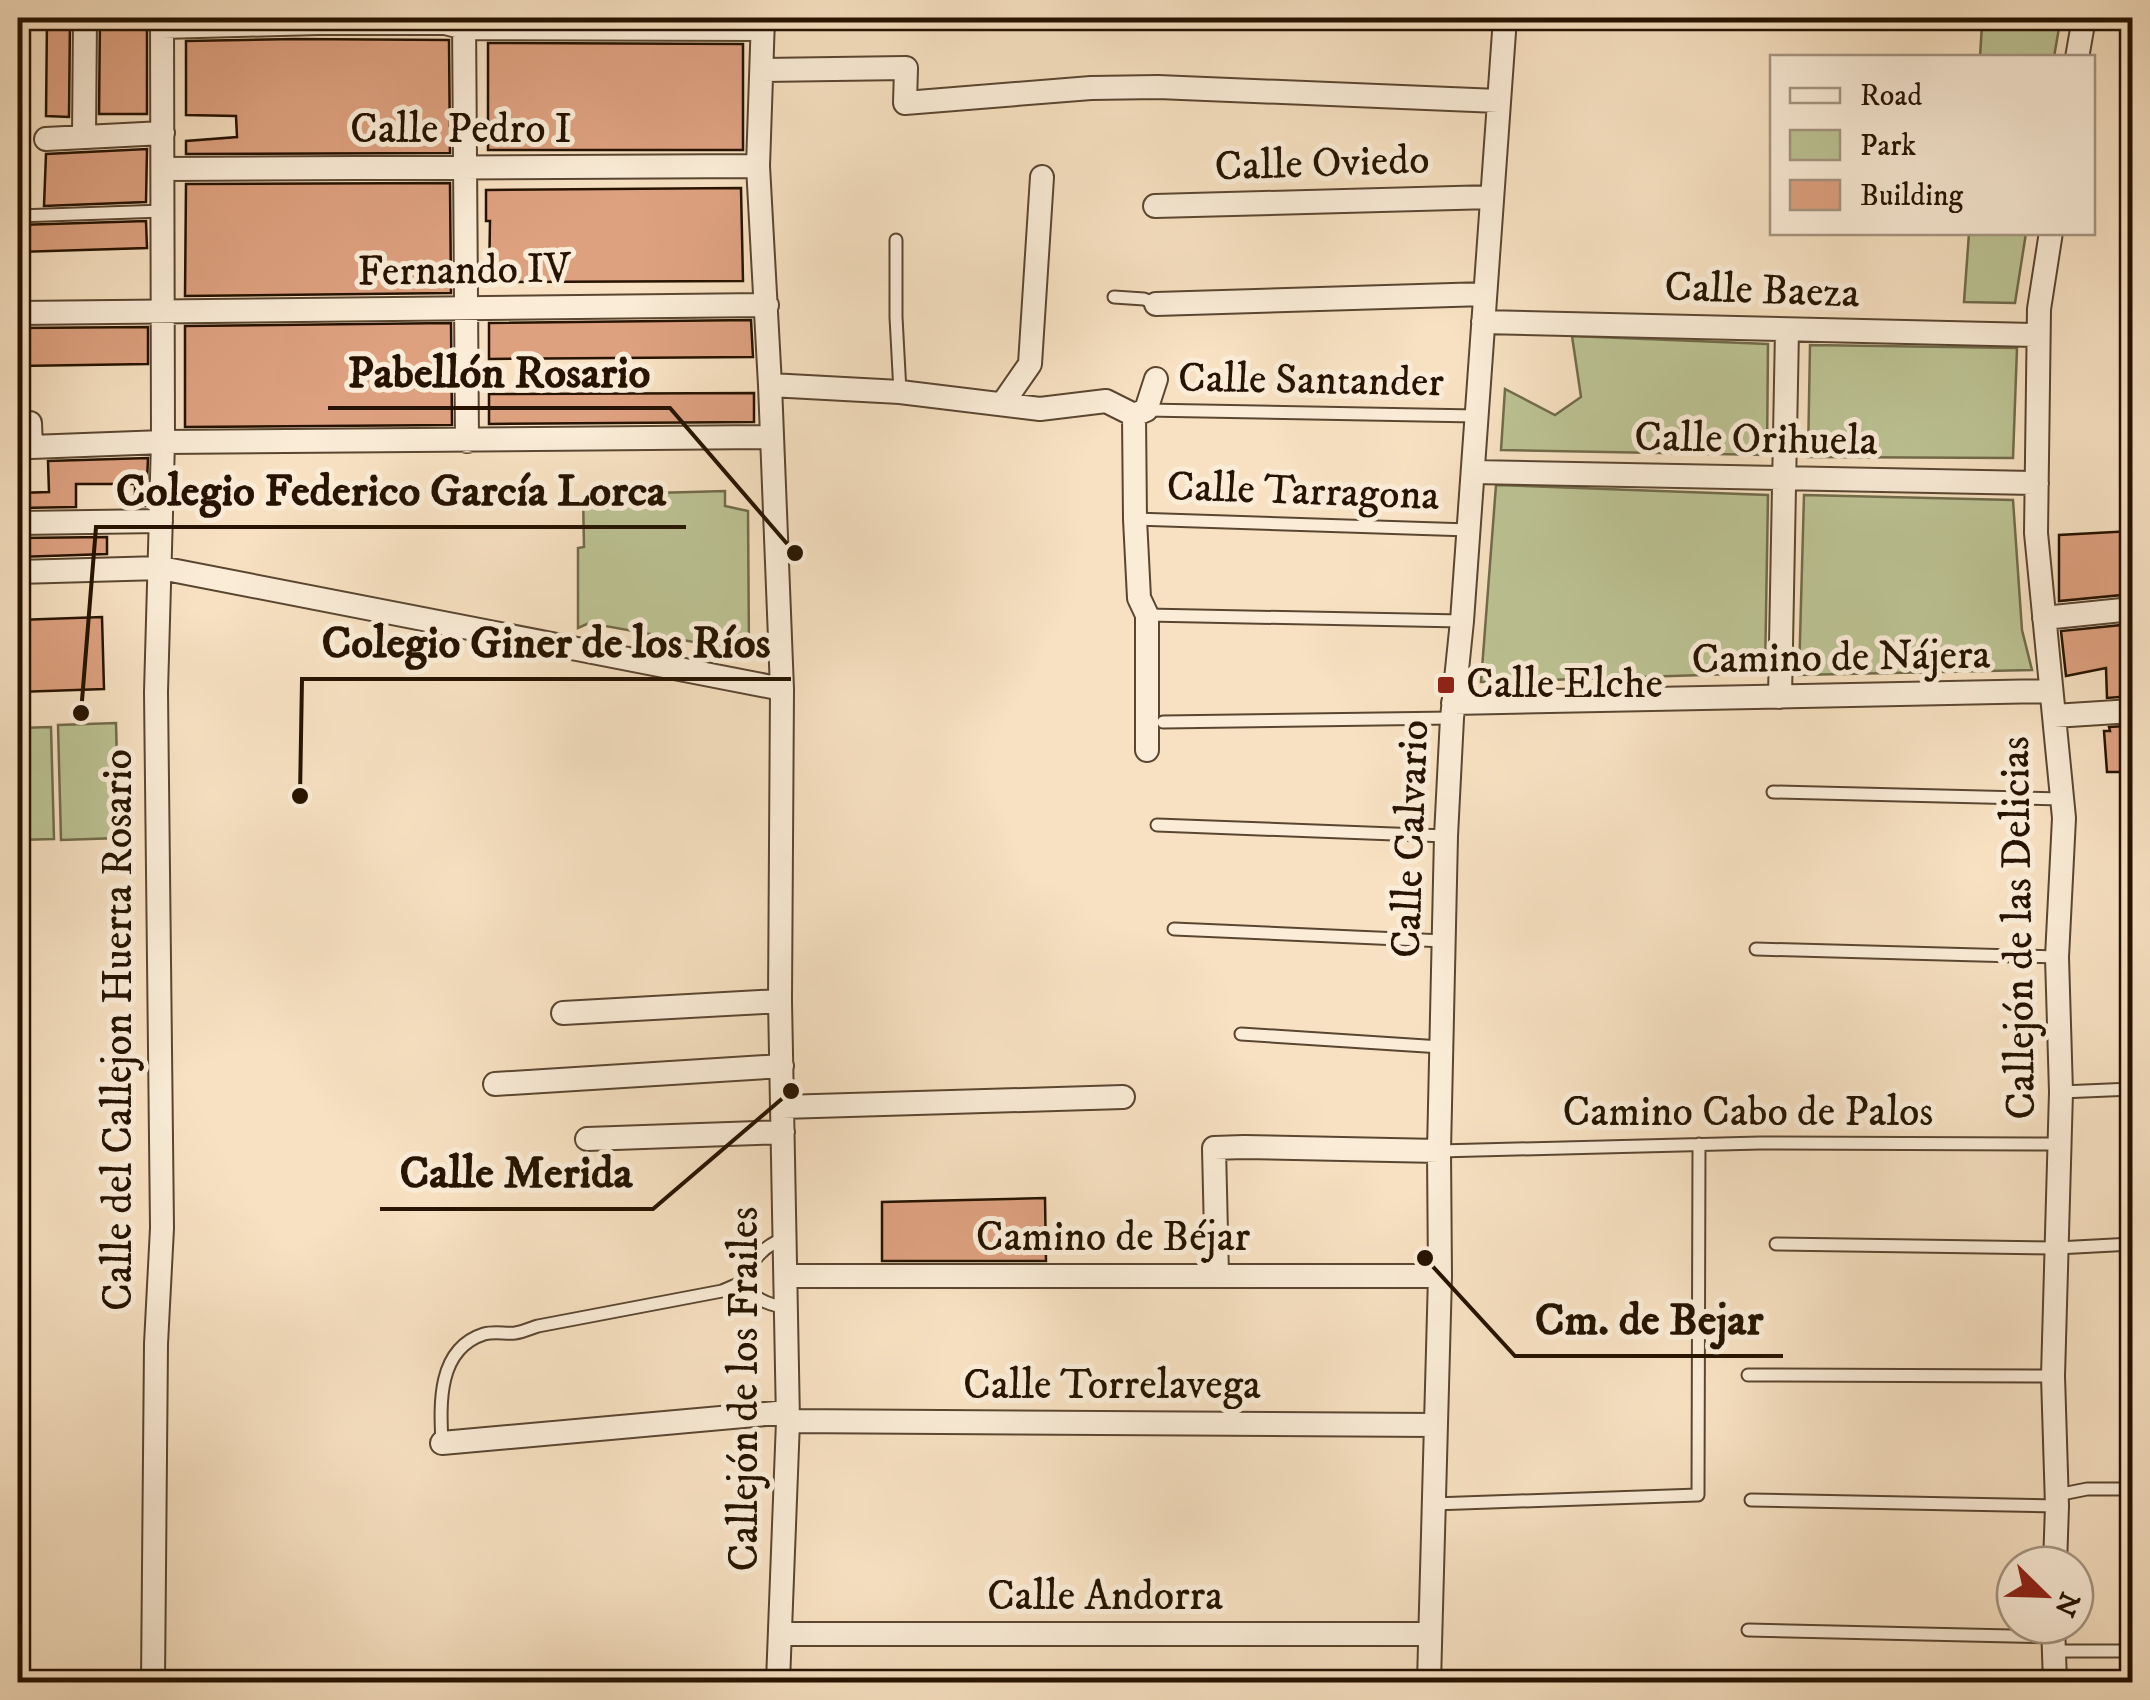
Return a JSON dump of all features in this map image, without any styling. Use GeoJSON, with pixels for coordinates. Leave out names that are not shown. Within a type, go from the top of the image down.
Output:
{"type":"FeatureCollection","features":[{"type":"Feature","properties":{"kind":"street"},"geometry":{"type":"LineString","coordinates":[[84,137],[85,18]]}},
{"type":"Feature","properties":{"kind":"street","name":"Calle Calvario"},"geometry":{"type":"LineString","coordinates":[[1429,1682],[1446,836],[1452,711],[1462,621],[1505,18]]}},
{"type":"Feature","properties":{"kind":"street"},"geometry":{"type":"LineString","coordinates":[[2078,55],[2084,18]]}},
{"type":"Feature","properties":{"kind":"street"},"geometry":{"type":"LineString","coordinates":[[162,22],[763,23]]}},
{"type":"Feature","properties":{"kind":"street","name":"Calle del Callejon Huerta Rosario"},"geometry":{"type":"LineString","coordinates":[[153,1682],[156,1344],[162,1228],[156,692],[163,442],[162,22]]}},
{"type":"Feature","properties":{"kind":"street"},"geometry":{"type":"LineString","coordinates":[[465,23],[467,440]]}},
{"type":"Feature","properties":{"kind":"street","name":"Callejón de los Frailes"},"geometry":{"type":"LineString","coordinates":[[763,23],[758,166],[782,689],[780,1001],[788,1416],[778,1682]]}},
{"type":"Feature","properties":{"kind":"street"},"geometry":{"type":"LineString","coordinates":[[763,70],[906,68],[904,103],[1091,88],[1158,87],[1498,101]]}},
{"type":"Feature","properties":{"kind":"street"},"geometry":{"type":"LineString","coordinates":[[46,140],[163,133]]}},
{"type":"Feature","properties":{"kind":"street","name":"Calle Pedro I"},"geometry":{"type":"LineString","coordinates":[[164,169],[758,166]]}},
{"type":"Feature","properties":{"kind":"street"},"geometry":{"type":"LineString","coordinates":[[1004,403],[1030,364],[1042,177]]}},
{"type":"Feature","properties":{"kind":"street","name":"Calle Oviedo"},"geometry":{"type":"LineString","coordinates":[[1155,206],[1492,198]]}},
{"type":"Feature","properties":{"kind":"street","name":"Callejón de las Delicias"},"geometry":{"type":"LineString","coordinates":[[2051,235],[2039,310],[2036,533],[2064,818],[2056,957],[2061,1092],[2054,1376],[2056,1545]]}},
{"type":"Feature","properties":{"kind":"street"},"geometry":{"type":"LineString","coordinates":[[1156,304],[1485,294]]}},
{"type":"Feature","properties":{"kind":"street","name":"Fernando IV"},"geometry":{"type":"LineString","coordinates":[[18,313],[766,305]]}},
{"type":"Feature","properties":{"kind":"street","name":"Calle Baeza"},"geometry":{"type":"LineString","coordinates":[[1483,322],[2038,335]]}},
{"type":"Feature","properties":{"kind":"street"},"geometry":{"type":"LineString","coordinates":[[1780,697],[1787,330]]}},
{"type":"Feature","properties":{"kind":"street"},"geometry":{"type":"LineString","coordinates":[[1147,750],[1147,615],[1139,598],[1135,520],[1140,412],[1156,378]]}},
{"type":"Feature","properties":{"kind":"street"},"geometry":{"type":"LineString","coordinates":[[770,385],[900,392],[1040,408],[1106,401],[1140,412]]}},
{"type":"Feature","properties":{"kind":"street"},"geometry":{"type":"LineString","coordinates":[[18,423],[30,423],[31,447],[163,442],[772,438]]}},
{"type":"Feature","properties":{"kind":"street","name":"Calle Orihuela"},"geometry":{"type":"LineString","coordinates":[[1472,472],[2037,482]]}},
{"type":"Feature","properties":{"kind":"street"},"geometry":{"type":"LineString","coordinates":[[18,523],[161,521]]}},
{"type":"Feature","properties":{"kind":"street"},"geometry":{"type":"LineString","coordinates":[[18,572],[161,568],[782,689]]}},
{"type":"Feature","properties":{"kind":"street"},"geometry":{"type":"LineString","coordinates":[[2044,618],[2132,609]]}},
{"type":"Feature","properties":{"kind":"street","name":"Camino de Nájera"},"geometry":{"type":"LineString","coordinates":[[1452,711],[2052,690]]}},
{"type":"Feature","properties":{"kind":"street"},"geometry":{"type":"LineString","coordinates":[[2054,716],[2132,712]]}},
{"type":"Feature","properties":{"kind":"street"},"geometry":{"type":"LineString","coordinates":[[562,1013],[780,1001]]}},
{"type":"Feature","properties":{"kind":"street"},"geometry":{"type":"LineString","coordinates":[[496,1084],[782,1066]]}},
{"type":"Feature","properties":{"kind":"street"},"geometry":{"type":"LineString","coordinates":[[782,1106],[1123,1097]]}},
{"type":"Feature","properties":{"kind":"street"},"geometry":{"type":"LineString","coordinates":[[587,1139],[783,1132]]}},
{"type":"Feature","properties":{"kind":"street"},"geometry":{"type":"LineString","coordinates":[[1218,1276],[1214,1148],[1440,1152]]}},
{"type":"Feature","properties":{"kind":"street","name":"Camino de Béjar"},"geometry":{"type":"LineString","coordinates":[[787,1276],[1440,1276]]}},
{"type":"Feature","properties":{"kind":"street","name":"Calle Torrelavega"},"geometry":{"type":"LineString","coordinates":[[442,1443],[788,1416],[1436,1425]]}},
{"type":"Feature","properties":{"kind":"street","name":"Calle Andorra"},"geometry":{"type":"LineString","coordinates":[[780,1634],[1430,1634]]}},
{"type":"Feature","properties":{"kind":"street"},"geometry":{"type":"LineString","coordinates":[[2053,1645],[2055,1682]]}},
{"type":"Feature","properties":{"kind":"lane"},"geometry":{"type":"LineString","coordinates":[[18,216],[163,211]]}},
{"type":"Feature","properties":{"kind":"lane"},"geometry":{"type":"LineString","coordinates":[[896,240],[900,392]]}},
{"type":"Feature","properties":{"kind":"lane"},"geometry":{"type":"LineString","coordinates":[[1114,297],[1156,304]]}},
{"type":"Feature","properties":{"kind":"lane","name":"Calle Santander"},"geometry":{"type":"LineString","coordinates":[[1140,412],[1476,416]]}},
{"type":"Feature","properties":{"kind":"lane","name":"Calle Tarragona"},"geometry":{"type":"LineString","coordinates":[[1135,520],[1468,530]]}},
{"type":"Feature","properties":{"kind":"lane"},"geometry":{"type":"LineString","coordinates":[[1147,615],[1462,621]]}},
{"type":"Feature","properties":{"kind":"lane"},"geometry":{"type":"LineString","coordinates":[[1162,722],[1452,711]]}},
{"type":"Feature","properties":{"kind":"lane"},"geometry":{"type":"LineString","coordinates":[[1774,792],[2062,800]]}},
{"type":"Feature","properties":{"kind":"lane"},"geometry":{"type":"LineString","coordinates":[[1157,826],[1446,836]]}},
{"type":"Feature","properties":{"kind":"lane"},"geometry":{"type":"LineString","coordinates":[[1174,929],[1445,941]]}},
{"type":"Feature","properties":{"kind":"lane"},"geometry":{"type":"LineString","coordinates":[[1756,949],[2056,957]]}},
{"type":"Feature","properties":{"kind":"lane"},"geometry":{"type":"LineString","coordinates":[[1241,1034],[1443,1047]]}},
{"type":"Feature","properties":{"kind":"lane"},"geometry":{"type":"LineString","coordinates":[[2061,1092],[2132,1088]]}},
{"type":"Feature","properties":{"kind":"lane"},"geometry":{"type":"LineString","coordinates":[[1433,1504],[1698,1495],[1699,1144]]}},
{"type":"Feature","properties":{"kind":"lane","name":"Camino Cabo de Palos"},"geometry":{"type":"LineString","coordinates":[[1440,1152],[1699,1144],[2058,1144]]}},
{"type":"Feature","properties":{"kind":"lane"},"geometry":{"type":"LineString","coordinates":[[786,1238],[770,1242],[746,1272],[743,1282],[748,1290],[774,1306],[787,1308]]}},
{"type":"Feature","properties":{"kind":"lane"},"geometry":{"type":"LineString","coordinates":[[1776,1244],[2057,1248],[2132,1244]]}},
{"type":"Feature","properties":{"kind":"lane"},"geometry":{"type":"LineString","coordinates":[[442,1443],[440,1400],[447,1367],[470,1340],[722,1290],[743,1282]]}},
{"type":"Feature","properties":{"kind":"lane"},"geometry":{"type":"LineString","coordinates":[[1748,1375],[2054,1376]]}},
{"type":"Feature","properties":{"kind":"lane"},"geometry":{"type":"LineString","coordinates":[[1750,1500],[2057,1501],[2087,1489],[2132,1489]]}},
{"type":"Feature","properties":{"kind":"lane"},"geometry":{"type":"LineString","coordinates":[[1748,1630],[1995,1636]]}},
{"type":"Feature","properties":{"kind":"lane"},"geometry":{"type":"LineString","coordinates":[[2095,1645],[2132,1652]]}},
{"type":"Feature","properties":{"kind":"green space"},"geometry":{"type":"Polygon","coordinates":[[[1982,24],[2059,28],[2054,55],[1980,55],[1982,24]]]}},
{"type":"Feature","properties":{"kind":"green space"},"geometry":{"type":"Polygon","coordinates":[[[1969,235],[2026,235],[2015,303],[1964,302],[1969,235]]]}},
{"type":"Feature","properties":{"kind":"green space"},"geometry":{"type":"Polygon","coordinates":[[[1572,336],[1768,344],[1767,455],[1501,450],[1505,389],[1555,415],[1581,397],[1572,336]]]}},
{"type":"Feature","properties":{"kind":"green space"},"geometry":{"type":"Polygon","coordinates":[[[1810,345],[2017,348],[2013,458],[1808,457],[1810,345]]]}},
{"type":"Feature","properties":{"kind":"green space"},"geometry":{"type":"Polygon","coordinates":[[[1496,485],[1768,495],[1765,673],[1481,682],[1496,485]]]}},
{"type":"Feature","properties":{"kind":"green space"},"geometry":{"type":"Polygon","coordinates":[[[725,491],[725,506],[748,511],[749,652],[589,623],[578,628],[578,548],[584,547],[583,495],[725,491]]]}},
{"type":"Feature","properties":{"kind":"green space"},"geometry":{"type":"Polygon","coordinates":[[[1804,495],[2013,500],[2022,630],[2032,670],[1799,675],[1804,495]]]}},
{"type":"Feature","properties":{"kind":"green space"},"geometry":{"type":"Polygon","coordinates":[[[116,723],[119,838],[61,840],[58,725],[116,723]]]}},
{"type":"Feature","properties":{"kind":"green space"},"geometry":{"type":"Polygon","coordinates":[[[51,727],[54,839],[18,840],[18,728],[51,727]]]}},
{"type":"Feature","properties":{"kind":"building"},"geometry":{"type":"Polygon","coordinates":[[[47,18],[70,18],[69,117],[46,116],[47,18]]]}},
{"type":"Feature","properties":{"kind":"building"},"geometry":{"type":"Polygon","coordinates":[[[100,18],[147,18],[147,114],[99,114],[100,18]]]}},
{"type":"Feature","properties":{"kind":"building"},"geometry":{"type":"Polygon","coordinates":[[[449,40],[450,153],[186,154],[186,141],[237,137],[236,116],[186,115],[186,41],[449,40]]]}},
{"type":"Feature","properties":{"kind":"building"},"geometry":{"type":"Polygon","coordinates":[[[488,43],[743,44],[743,150],[488,150],[488,43]]]}},
{"type":"Feature","properties":{"kind":"building"},"geometry":{"type":"Polygon","coordinates":[[[147,149],[146,202],[44,206],[46,154],[147,149]]]}},
{"type":"Feature","properties":{"kind":"building"},"geometry":{"type":"Polygon","coordinates":[[[450,183],[451,293],[185,296],[186,184],[450,183]]]}},
{"type":"Feature","properties":{"kind":"building"},"geometry":{"type":"Polygon","coordinates":[[[741,188],[743,281],[489,282],[486,190],[741,188]]]}},
{"type":"Feature","properties":{"kind":"building"},"geometry":{"type":"Polygon","coordinates":[[[146,221],[147,248],[18,252],[18,225],[146,221]]]}},
{"type":"Feature","properties":{"kind":"building"},"geometry":{"type":"Polygon","coordinates":[[[751,320],[753,357],[489,359],[489,323],[751,320]]]}},
{"type":"Feature","properties":{"kind":"building"},"geometry":{"type":"Polygon","coordinates":[[[451,323],[452,425],[185,427],[185,326],[451,323]]]}},
{"type":"Feature","properties":{"kind":"building"},"geometry":{"type":"Polygon","coordinates":[[[148,327],[148,364],[18,366],[18,328],[148,327]]]}},
{"type":"Feature","properties":{"kind":"building"},"geometry":{"type":"Polygon","coordinates":[[[754,393],[754,422],[489,424],[489,394],[754,393]]]}},
{"type":"Feature","properties":{"kind":"building"},"geometry":{"type":"Polygon","coordinates":[[[148,458],[146,506],[135,506],[135,484],[76,484],[76,507],[18,508],[18,493],[49,492],[48,461],[148,458]]]}},
{"type":"Feature","properties":{"kind":"building"},"geometry":{"type":"Polygon","coordinates":[[[2132,531],[2132,594],[2059,601],[2059,535],[2132,531]]]}},
{"type":"Feature","properties":{"kind":"building"},"geometry":{"type":"Polygon","coordinates":[[[107,537],[107,554],[18,557],[18,538],[107,537]]]}},
{"type":"Feature","properties":{"kind":"building"},"geometry":{"type":"Polygon","coordinates":[[[102,617],[104,689],[18,692],[18,620],[102,617]]]}},
{"type":"Feature","properties":{"kind":"building"},"geometry":{"type":"Polygon","coordinates":[[[2132,624],[2132,696],[2107,698],[2106,668],[2066,676],[2061,631],[2132,624]]]}},
{"type":"Feature","properties":{"kind":"building"},"geometry":{"type":"Polygon","coordinates":[[[2126,726],[2127,772],[2107,772],[2104,731],[2126,726]]]}},
{"type":"Feature","properties":{"kind":"building"},"geometry":{"type":"Polygon","coordinates":[[[1045,1198],[1046,1261],[882,1261],[882,1202],[1045,1198]]]}},
{"type":"Feature","properties":{"kind":"place","name":"Pabellón Rosario"},"geometry":{"type":"Point","coordinates":[795,553]}},
{"type":"Feature","properties":{"kind":"place","name":"Calle Elche"},"geometry":{"type":"Point","coordinates":[1446,685]}},
{"type":"Feature","properties":{"kind":"place","name":"Colegio Federico García Lorca"},"geometry":{"type":"Point","coordinates":[81,713]}},
{"type":"Feature","properties":{"kind":"place","name":"Colegio Giner de los Ríos"},"geometry":{"type":"Point","coordinates":[300,796]}},
{"type":"Feature","properties":{"kind":"place","name":"Calle Merida"},"geometry":{"type":"Point","coordinates":[791,1091]}},
{"type":"Feature","properties":{"kind":"place","name":"Cm. de Bejar"},"geometry":{"type":"Point","coordinates":[1425,1258]}}]}
